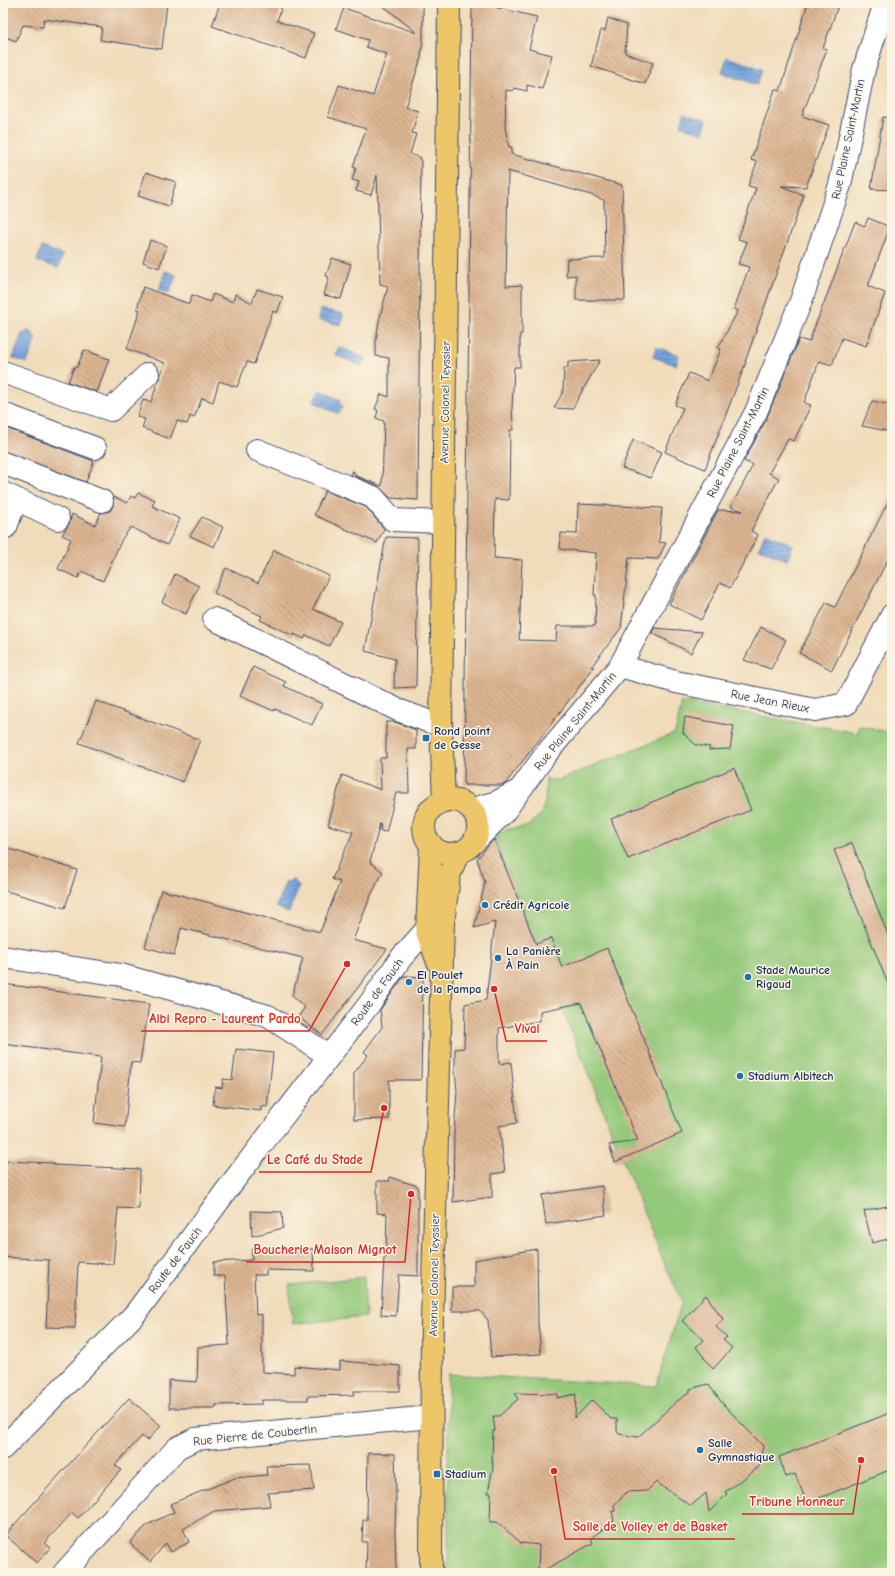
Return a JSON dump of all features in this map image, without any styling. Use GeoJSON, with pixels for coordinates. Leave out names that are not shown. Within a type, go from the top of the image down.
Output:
{"type":"FeatureCollection","features":[{"type":"Feature","properties":{"kind":"main road","name":"Avenue Colonel Teyssier"},"geometry":{"type":"LineString","coordinates":[[444,801],[441,726],[449,3]]}},
{"type":"Feature","properties":{"kind":"main road"},"geometry":{"type":"LineString","coordinates":[[452,800],[466,804],[472,809],[478,825],[477,834],[466,848],[443,853],[431,844],[426,837],[424,828],[430,811],[436,805],[444,801],[452,800]]}},
{"type":"Feature","properties":{"kind":"main road","name":"Avenue Colonel Teyssier"},"geometry":{"type":"LineString","coordinates":[[431,844],[427,932],[442,977]]}},
{"type":"Feature","properties":{"kind":"main road","name":"Avenue Colonel Teyssier"},"geometry":{"type":"LineString","coordinates":[[431,1573],[432,1312],[443,923],[449,876],[466,848]]}},
{"type":"Feature","properties":{"kind":"street","name":"Rue Plaine Saint-Martin"},"geometry":{"type":"LineString","coordinates":[[472,809],[497,802],[521,789],[546,754],[620,666],[756,412],[801,302],[840,185],[864,69],[885,3]]}},
{"type":"Feature","properties":{"kind":"street"},"geometry":{"type":"LineString","coordinates":[[3,372],[111,410],[148,374]]}},
{"type":"Feature","properties":{"kind":"street"},"geometry":{"type":"LineString","coordinates":[[3,414],[95,448]]}},
{"type":"Feature","properties":{"kind":"street"},"geometry":{"type":"LineString","coordinates":[[257,450],[373,497],[393,520],[443,522]]}},
{"type":"Feature","properties":{"kind":"street"},"geometry":{"type":"LineString","coordinates":[[3,463],[102,501]]}},
{"type":"Feature","properties":{"kind":"street"},"geometry":{"type":"LineString","coordinates":[[6,527],[10,497],[58,518]]}},
{"type":"Feature","properties":{"kind":"street","name":"Rue Jean Rieux"},"geometry":{"type":"LineString","coordinates":[[620,666],[676,682],[815,710],[846,704],[892,615]]}},
{"type":"Feature","properties":{"kind":"street"},"geometry":{"type":"LineString","coordinates":[[214,619],[398,710],[441,726]]}},
{"type":"Feature","properties":{"kind":"street"},"geometry":{"type":"LineString","coordinates":[[466,848],[504,812],[521,789]]}},
{"type":"Feature","properties":{"kind":"street","name":"Route de Fauch"},"geometry":{"type":"LineString","coordinates":[[3,1448],[135,1314],[232,1183],[370,1003],[401,958],[427,929]]}},
{"type":"Feature","properties":{"kind":"street"},"geometry":{"type":"LineString","coordinates":[[3,957],[121,975],[268,1016],[329,1056]]}},
{"type":"Feature","properties":{"kind":"street","name":"Rue Pierre de Coubertin"},"geometry":{"type":"LineString","coordinates":[[64,1573],[177,1448],[195,1439],[431,1417]]}},
{"type":"Feature","properties":{"kind":"green space","name":"Stadium Albitech"},"geometry":{"type":"Polygon","coordinates":[[[682,702],[858,733],[859,726],[892,733],[892,1573],[448,1573],[448,1374],[656,1386],[682,1301],[664,1263],[494,838],[499,831],[528,826],[540,815],[545,803],[546,779],[559,780],[675,733],[682,702]]]}},
{"type":"Feature","properties":{"kind":"green space"},"geometry":{"type":"Polygon","coordinates":[[[364,1277],[366,1317],[293,1324],[289,1285],[364,1277]]]}},
{"type":"Feature","properties":{"kind":"water"},"geometry":{"type":"Polygon","coordinates":[[[727,57],[762,69],[757,85],[722,73],[727,57]]]}},
{"type":"Feature","properties":{"kind":"water"},"geometry":{"type":"Polygon","coordinates":[[[684,113],[707,120],[703,133],[681,126],[684,113]]]}},
{"type":"Feature","properties":{"kind":"water"},"geometry":{"type":"Polygon","coordinates":[[[42,247],[63,255],[58,268],[37,261],[42,247]]]}},
{"type":"Feature","properties":{"kind":"water"},"geometry":{"type":"Polygon","coordinates":[[[165,271],[176,275],[169,294],[159,290],[165,271]]]}},
{"type":"Feature","properties":{"kind":"water"},"geometry":{"type":"Polygon","coordinates":[[[320,309],[343,314],[341,325],[318,320],[320,309]]]}},
{"type":"Feature","properties":{"kind":"water"},"geometry":{"type":"Polygon","coordinates":[[[27,331],[33,333],[33,337],[36,338],[27,363],[13,358],[22,333],[25,334],[27,331]]]}},
{"type":"Feature","properties":{"kind":"water"},"geometry":{"type":"Polygon","coordinates":[[[339,347],[366,358],[362,366],[335,355],[339,347]]]}},
{"type":"Feature","properties":{"kind":"water"},"geometry":{"type":"Polygon","coordinates":[[[656,347],[679,355],[676,365],[653,357],[656,347]]]}},
{"type":"Feature","properties":{"kind":"water"},"geometry":{"type":"Polygon","coordinates":[[[320,390],[341,400],[340,404],[343,406],[339,414],[314,402],[320,390]]]}},
{"type":"Feature","properties":{"kind":"water"},"geometry":{"type":"Polygon","coordinates":[[[765,533],[793,545],[787,560],[759,548],[765,533]]]}},
{"type":"Feature","properties":{"kind":"water"},"geometry":{"type":"Polygon","coordinates":[[[294,880],[299,886],[289,912],[276,907],[286,881],[289,882],[294,880]]]}},
{"type":"Feature","properties":{"kind":"building"},"geometry":{"type":"Polygon","coordinates":[[[3,3],[167,3],[162,49],[100,40],[102,27],[44,19],[43,27],[23,25],[16,41],[3,36],[3,3]]]}},
{"type":"Feature","properties":{"kind":"building"},"geometry":{"type":"Polygon","coordinates":[[[220,3],[283,3],[277,21],[314,33],[306,58],[212,26],[220,3]]]}},
{"type":"Feature","properties":{"kind":"building"},"geometry":{"type":"Polygon","coordinates":[[[380,3],[416,3],[423,8],[421,58],[405,107],[418,111],[412,133],[416,134],[410,154],[421,158],[418,500],[391,498],[378,486],[351,475],[353,471],[356,476],[382,486],[384,421],[376,418],[378,410],[375,409],[381,394],[389,397],[389,358],[376,356],[376,340],[388,286],[380,284],[377,175],[371,195],[356,191],[359,182],[352,180],[356,168],[353,167],[366,129],[328,117],[339,85],[373,96],[387,54],[366,47],[368,40],[336,29],[344,8],[417,33],[380,3]]]}},
{"type":"Feature","properties":{"kind":"building"},"geometry":{"type":"Polygon","coordinates":[[[472,3],[497,3],[497,8],[537,17],[529,49],[552,55],[542,89],[527,85],[527,91],[514,88],[513,91],[506,90],[505,128],[509,147],[512,147],[511,154],[622,185],[625,300],[576,300],[576,275],[566,276],[567,259],[605,258],[604,200],[508,171],[506,286],[522,285],[522,334],[520,334],[520,367],[514,367],[512,408],[513,430],[510,430],[509,500],[495,499],[494,558],[522,560],[519,640],[556,641],[557,626],[595,626],[596,595],[594,595],[596,553],[560,549],[561,533],[577,534],[578,504],[662,508],[659,542],[666,543],[658,559],[629,558],[621,628],[591,667],[594,667],[539,740],[505,784],[502,785],[464,785],[472,3]]]}},
{"type":"Feature","properties":{"kind":"building"},"geometry":{"type":"Polygon","coordinates":[[[808,3],[839,3],[823,48],[827,49],[802,116],[829,125],[806,187],[781,186],[804,195],[746,362],[705,469],[665,452],[683,408],[675,405],[689,373],[708,381],[721,349],[718,348],[738,311],[734,309],[749,267],[738,264],[747,242],[738,239],[756,188],[748,186],[757,162],[751,160],[775,89],[780,91],[808,3]]]}},
{"type":"Feature","properties":{"kind":"building"},"geometry":{"type":"Polygon","coordinates":[[[608,18],[627,25],[625,53],[653,63],[645,84],[591,66],[601,30],[605,31],[608,18]]]}},
{"type":"Feature","properties":{"kind":"building"},"geometry":{"type":"Polygon","coordinates":[[[883,117],[892,118],[892,190],[871,189],[883,117]]]}},
{"type":"Feature","properties":{"kind":"building"},"geometry":{"type":"Polygon","coordinates":[[[146,172],[176,182],[169,206],[138,196],[146,172]]]}},
{"type":"Feature","properties":{"kind":"building"},"geometry":{"type":"Polygon","coordinates":[[[868,218],[890,227],[868,286],[885,293],[866,346],[842,338],[832,365],[819,361],[804,403],[811,405],[794,441],[788,439],[769,473],[779,478],[751,531],[758,535],[730,588],[720,583],[701,620],[669,604],[718,510],[743,511],[731,507],[753,465],[744,461],[766,420],[799,339],[809,342],[855,222],[865,226],[868,218]]]}},
{"type":"Feature","properties":{"kind":"building"},"geometry":{"type":"Polygon","coordinates":[[[150,240],[167,246],[159,268],[143,262],[150,240]]]}},
{"type":"Feature","properties":{"kind":"building"},"geometry":{"type":"Polygon","coordinates":[[[332,258],[351,264],[341,299],[324,295],[329,277],[326,276],[332,258]]]}},
{"type":"Feature","properties":{"kind":"building"},"geometry":{"type":"Polygon","coordinates":[[[143,287],[189,304],[192,295],[210,302],[213,294],[233,302],[235,294],[252,303],[257,289],[283,297],[277,313],[273,311],[254,364],[247,362],[237,387],[219,381],[213,402],[202,398],[194,418],[190,416],[187,424],[177,421],[170,439],[142,428],[145,419],[137,417],[143,400],[151,402],[165,363],[127,349],[140,310],[137,309],[143,287]]]}},
{"type":"Feature","properties":{"kind":"building"},"geometry":{"type":"Polygon","coordinates":[[[84,350],[109,359],[97,392],[68,382],[74,367],[77,367],[84,350]]]}},
{"type":"Feature","properties":{"kind":"building"},"geometry":{"type":"Polygon","coordinates":[[[600,360],[572,409],[554,408],[563,392],[564,368],[568,368],[568,362],[600,360]]]}},
{"type":"Feature","properties":{"kind":"building"},"geometry":{"type":"Polygon","coordinates":[[[872,401],[892,405],[892,432],[862,426],[872,401]]]}},
{"type":"Feature","properties":{"kind":"building"},"geometry":{"type":"Polygon","coordinates":[[[3,427],[94,461],[86,482],[3,451],[3,427]]]}},
{"type":"Feature","properties":{"kind":"building"},"geometry":{"type":"Polygon","coordinates":[[[633,440],[662,452],[651,478],[622,468],[633,440]]]}},
{"type":"Feature","properties":{"kind":"building"},"geometry":{"type":"Polygon","coordinates":[[[325,491],[366,507],[384,529],[377,543],[314,515],[325,491]]]}},
{"type":"Feature","properties":{"kind":"building"},"geometry":{"type":"Polygon","coordinates":[[[138,493],[155,500],[152,506],[180,519],[167,545],[131,527],[122,539],[103,581],[81,571],[78,578],[58,569],[71,539],[62,535],[69,524],[72,514],[95,525],[101,513],[110,511],[113,506],[114,497],[127,503],[131,496],[135,498],[138,493]]]}},
{"type":"Feature","properties":{"kind":"building"},"geometry":{"type":"Polygon","coordinates":[[[892,494],[892,551],[832,670],[799,653],[826,603],[835,607],[892,494]]]}},
{"type":"Feature","properties":{"kind":"building"},"geometry":{"type":"Polygon","coordinates":[[[202,517],[223,527],[214,547],[190,536],[202,517]]]}},
{"type":"Feature","properties":{"kind":"building"},"geometry":{"type":"Polygon","coordinates":[[[386,537],[418,538],[416,687],[394,688],[395,659],[365,651],[386,537]]]}},
{"type":"Feature","properties":{"kind":"building"},"geometry":{"type":"Polygon","coordinates":[[[274,550],[329,576],[313,609],[341,622],[329,646],[306,635],[304,639],[294,634],[294,636],[260,620],[262,616],[214,593],[226,568],[258,583],[274,550]]]}},
{"type":"Feature","properties":{"kind":"building"},"geometry":{"type":"Polygon","coordinates":[[[175,574],[199,586],[186,614],[162,602],[175,574]]]}},
{"type":"Feature","properties":{"kind":"building"},"geometry":{"type":"Polygon","coordinates":[[[761,627],[786,640],[771,669],[744,660],[761,627]]]}},
{"type":"Feature","properties":{"kind":"building"},"geometry":{"type":"Polygon","coordinates":[[[654,628],[702,632],[691,653],[652,633],[654,628]]]}},
{"type":"Feature","properties":{"kind":"building"},"geometry":{"type":"Polygon","coordinates":[[[253,667],[286,682],[284,686],[322,704],[312,725],[275,709],[274,711],[240,696],[253,667]]]}},
{"type":"Feature","properties":{"kind":"building"},"geometry":{"type":"Polygon","coordinates":[[[96,701],[200,740],[183,782],[79,743],[96,701]]]}},
{"type":"Feature","properties":{"kind":"building"},"geometry":{"type":"Polygon","coordinates":[[[685,717],[734,726],[730,749],[709,750],[710,747],[696,745],[683,733],[685,717]]]}},
{"type":"Feature","properties":{"kind":"building"},"geometry":{"type":"Polygon","coordinates":[[[386,722],[395,722],[416,730],[416,749],[408,749],[409,793],[396,793],[386,832],[381,831],[380,823],[370,862],[383,872],[371,895],[353,940],[387,949],[322,1035],[298,1017],[305,1007],[292,996],[303,958],[181,928],[174,955],[145,947],[161,890],[320,932],[340,882],[332,879],[353,832],[328,825],[342,775],[381,790],[380,758],[386,758],[386,722]]]}},
{"type":"Feature","properties":{"kind":"building"},"geometry":{"type":"Polygon","coordinates":[[[734,768],[751,810],[628,859],[611,819],[734,768]]]}},
{"type":"Feature","properties":{"kind":"building"},"geometry":{"type":"Polygon","coordinates":[[[494,839],[536,944],[551,938],[562,967],[607,948],[682,1133],[615,1162],[609,1145],[638,1141],[581,1003],[540,1011],[540,1021],[499,1028],[499,1064],[511,1062],[517,1123],[499,1126],[505,1172],[492,1174],[492,1197],[453,1202],[454,1133],[457,1091],[455,1049],[464,1048],[465,1004],[486,1000],[495,922],[474,928],[485,883],[477,859],[494,839]]]}},
{"type":"Feature","properties":{"kind":"building"},"geometry":{"type":"Polygon","coordinates":[[[852,843],[892,945],[892,994],[834,850],[852,843]]]}},
{"type":"Feature","properties":{"kind":"building"},"geometry":{"type":"Polygon","coordinates":[[[3,847],[77,870],[65,908],[3,890],[3,847]]]}},
{"type":"Feature","properties":{"kind":"building"},"geometry":{"type":"Polygon","coordinates":[[[404,976],[423,977],[421,1080],[389,1080],[389,1119],[354,1120],[354,1073],[368,1055],[364,1052],[382,1027],[380,1010],[404,976]]]}},
{"type":"Feature","properties":{"kind":"building"},"geometry":{"type":"Polygon","coordinates":[[[3,984],[149,1004],[140,1063],[131,1062],[125,1127],[94,1123],[101,1057],[3,1044],[3,984]]]}},
{"type":"Feature","properties":{"kind":"building"},"geometry":{"type":"Polygon","coordinates":[[[236,1049],[273,1053],[267,1107],[261,1106],[261,1111],[213,1105],[215,1087],[222,1088],[223,1079],[232,1080],[236,1049]]]}},
{"type":"Feature","properties":{"kind":"building"},"geometry":{"type":"Polygon","coordinates":[[[3,1161],[140,1169],[139,1209],[118,1208],[113,1264],[78,1262],[75,1328],[46,1327],[49,1260],[3,1257],[3,1161]]]}},
{"type":"Feature","properties":{"kind":"building"},"geometry":{"type":"Polygon","coordinates":[[[389,1177],[418,1186],[418,1276],[399,1275],[396,1316],[381,1315],[384,1258],[386,1258],[387,1214],[377,1213],[377,1181],[390,1181],[389,1177]]]}},
{"type":"Feature","properties":{"kind":"building"},"geometry":{"type":"Polygon","coordinates":[[[602,1186],[606,1215],[546,1224],[542,1195],[602,1186]]]}},
{"type":"Feature","properties":{"kind":"building"},"geometry":{"type":"Polygon","coordinates":[[[892,1205],[892,1238],[872,1243],[864,1211],[892,1205]]]}},
{"type":"Feature","properties":{"kind":"building"},"geometry":{"type":"Polygon","coordinates":[[[251,1211],[282,1212],[283,1228],[252,1236],[251,1211]]]}},
{"type":"Feature","properties":{"kind":"building"},"geometry":{"type":"Polygon","coordinates":[[[252,1249],[313,1249],[314,1271],[266,1270],[266,1275],[254,1275],[256,1315],[262,1314],[262,1372],[294,1374],[294,1366],[340,1370],[340,1361],[400,1366],[400,1391],[354,1391],[354,1395],[308,1396],[308,1400],[262,1400],[262,1404],[216,1405],[216,1408],[169,1408],[169,1380],[197,1382],[198,1347],[229,1345],[225,1276],[214,1276],[214,1262],[252,1260],[252,1249]]]}},
{"type":"Feature","properties":{"kind":"building"},"geometry":{"type":"Polygon","coordinates":[[[537,1249],[538,1323],[541,1354],[491,1357],[488,1320],[480,1311],[452,1311],[452,1287],[474,1287],[474,1260],[537,1249]]]}},
{"type":"Feature","properties":{"kind":"building"},"geometry":{"type":"Polygon","coordinates":[[[706,1295],[723,1319],[716,1327],[727,1337],[723,1340],[732,1348],[713,1369],[696,1347],[703,1340],[682,1321],[706,1295]]]}},
{"type":"Feature","properties":{"kind":"building"},"geometry":{"type":"Polygon","coordinates":[[[708,1384],[723,1404],[763,1446],[759,1467],[725,1492],[727,1494],[709,1512],[706,1493],[691,1506],[656,1482],[647,1491],[627,1492],[614,1505],[615,1511],[612,1511],[614,1521],[591,1538],[593,1543],[539,1573],[539,1545],[521,1543],[497,1522],[490,1522],[491,1493],[488,1493],[493,1467],[493,1431],[495,1431],[493,1416],[499,1416],[518,1399],[515,1393],[558,1394],[557,1398],[576,1394],[575,1418],[592,1400],[611,1419],[617,1419],[617,1431],[619,1434],[638,1437],[676,1402],[690,1392],[690,1389],[708,1384]]]}},
{"type":"Feature","properties":{"kind":"building"},"geometry":{"type":"Polygon","coordinates":[[[129,1398],[161,1426],[147,1441],[142,1436],[115,1465],[121,1470],[78,1518],[72,1513],[44,1543],[50,1548],[37,1563],[5,1535],[129,1398]]]}},
{"type":"Feature","properties":{"kind":"building"},"geometry":{"type":"Polygon","coordinates":[[[892,1412],[892,1469],[807,1503],[795,1474],[786,1477],[779,1457],[892,1412]]]}},
{"type":"Feature","properties":{"kind":"building"},"geometry":{"type":"Polygon","coordinates":[[[368,1453],[395,1454],[396,1573],[366,1573],[367,1542],[362,1542],[363,1520],[367,1520],[368,1453]]]}},
{"type":"Feature","properties":{"kind":"building"},"geometry":{"type":"Polygon","coordinates":[[[311,1465],[314,1490],[268,1493],[270,1506],[214,1511],[183,1529],[189,1542],[171,1552],[166,1543],[150,1562],[130,1543],[147,1525],[174,1512],[170,1504],[235,1478],[267,1475],[266,1466],[311,1465]]]}},
{"type":"Feature","properties":{"kind":"place","name":"Rond point de Gesse"},"geometry":{"type":"Point","coordinates":[426,738]}},
{"type":"Feature","properties":{"kind":"place","name":"Crédit Agricole"},"geometry":{"type":"Point","coordinates":[485,905]}},
{"type":"Feature","properties":{"kind":"place","name":"La Panière À Pain"},"geometry":{"type":"Point","coordinates":[498,958]}},
{"type":"Feature","properties":{"kind":"place","name":"Albi Repro - Laurent Pardo"},"geometry":{"type":"Point","coordinates":[347,964]}},
{"type":"Feature","properties":{"kind":"place","name":"Stade Maurice Rigaud"},"geometry":{"type":"Point","coordinates":[748,977]}},
{"type":"Feature","properties":{"kind":"place","name":"El Poulet de la Pampa"},"geometry":{"type":"Point","coordinates":[409,982]}},
{"type":"Feature","properties":{"kind":"place","name":"Vival"},"geometry":{"type":"Point","coordinates":[494,989]}},
{"type":"Feature","properties":{"kind":"place","name":"Stadium Albitech"},"geometry":{"type":"Point","coordinates":[740,1076]}},
{"type":"Feature","properties":{"kind":"place","name":"Le Café du Stade"},"geometry":{"type":"Point","coordinates":[384,1108]}},
{"type":"Feature","properties":{"kind":"place","name":"Boucherie Maison Mignot"},"geometry":{"type":"Point","coordinates":[411,1194]}},
{"type":"Feature","properties":{"kind":"place","name":"Salle Gymnastique"},"geometry":{"type":"Point","coordinates":[700,1450]}},
{"type":"Feature","properties":{"kind":"place","name":"Tribune Honneur"},"geometry":{"type":"Point","coordinates":[861,1460]}},
{"type":"Feature","properties":{"kind":"place","name":"Salle de Volley et de Basket"},"geometry":{"type":"Point","coordinates":[554,1471]}},
{"type":"Feature","properties":{"kind":"place","name":"Stadium"},"geometry":{"type":"Point","coordinates":[437,1474]}}]}
